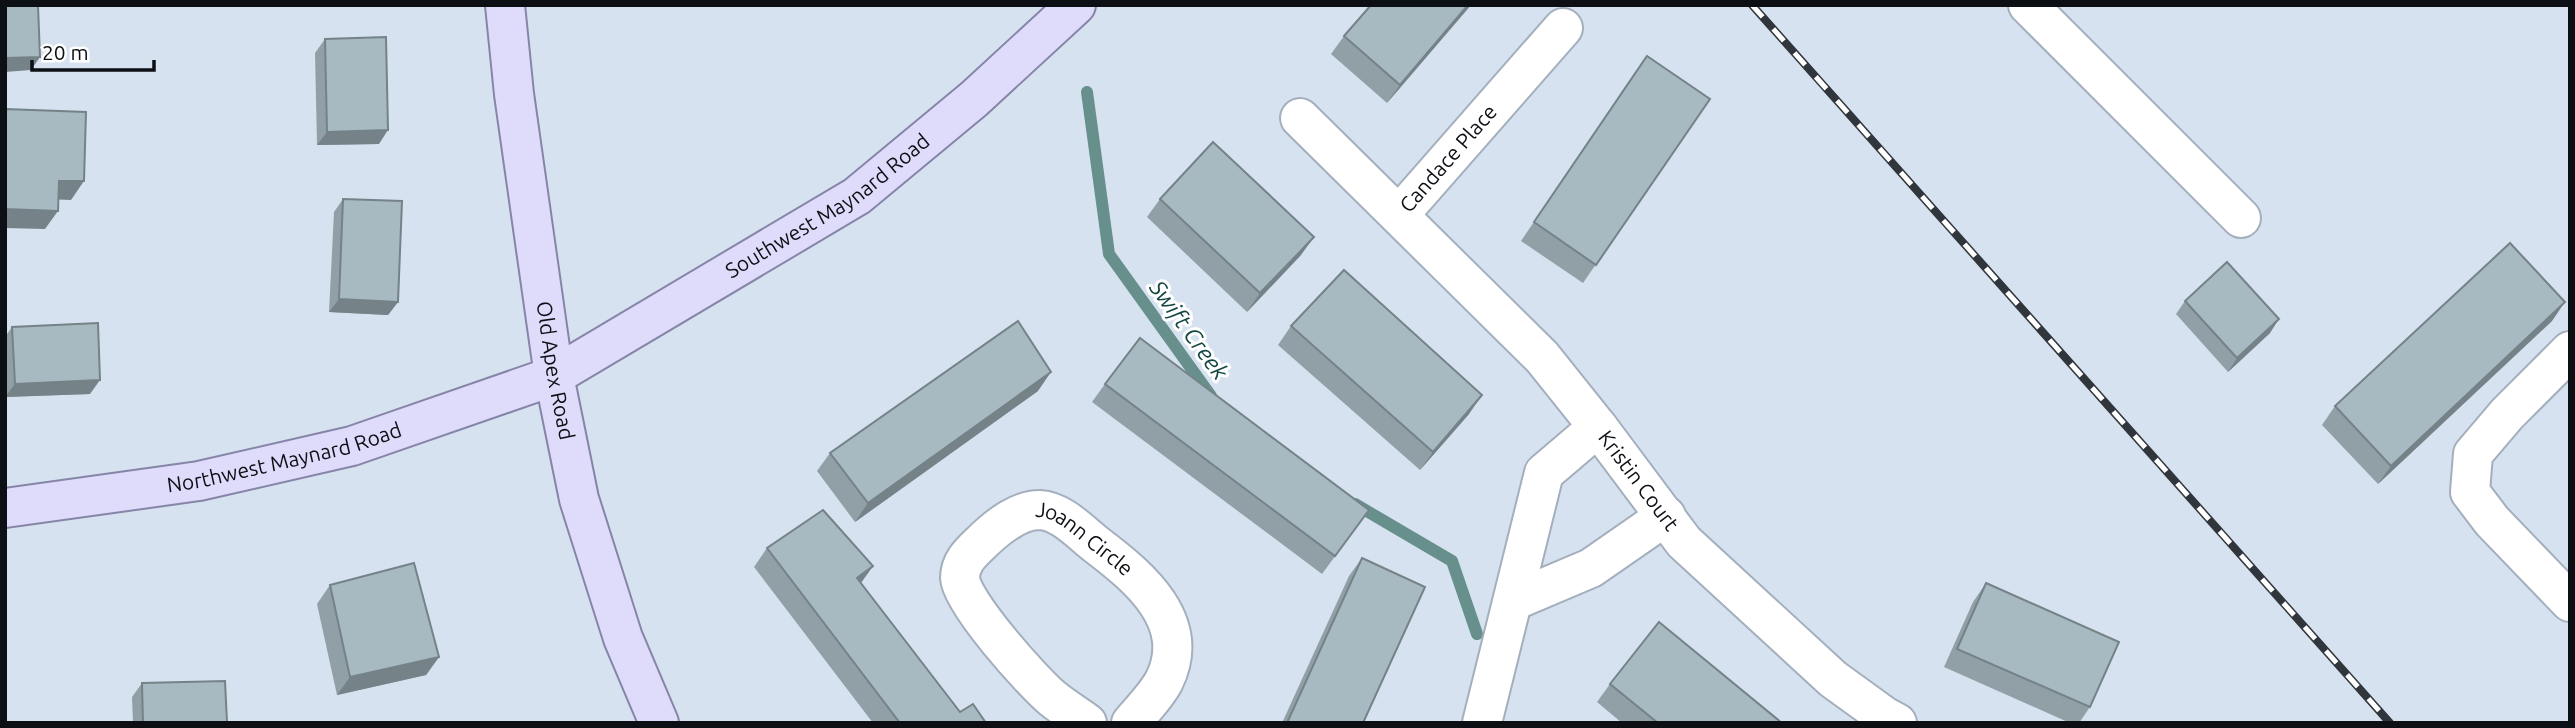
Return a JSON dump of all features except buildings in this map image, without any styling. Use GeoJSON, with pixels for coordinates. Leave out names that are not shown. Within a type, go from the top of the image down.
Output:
{"type":"FeatureCollection","features":[{"type":"Feature","properties":{"kind":"main road","name":"Old Apex Road"},"geometry":{"type":"LineString","coordinates":[[505,5],[514,94],[554,376],[579,499],[623,638],[659,723]]}},
{"type":"Feature","properties":{"kind":"main road","name":"Southwest Maynard Road"},"geometry":{"type":"LineString","coordinates":[[554,376],[857,195],[974,99],[1076,5]]}},
{"type":"Feature","properties":{"kind":"main road","name":"Northwest Maynard Road"},"geometry":{"type":"LineString","coordinates":[[5,509],[199,481],[352,446],[554,376]]}},
{"type":"Feature","properties":{"kind":"street"},"geometry":{"type":"LineString","coordinates":[[2028,5],[2241,218]]}},
{"type":"Feature","properties":{"kind":"street","name":"Candace Place"},"geometry":{"type":"LineString","coordinates":[[1300,118],[1399,215],[1563,28]]}},
{"type":"Feature","properties":{"kind":"street","name":"Kristin Court"},"geometry":{"type":"LineString","coordinates":[[1399,215],[1542,357],[1684,542],[1833,679],[1897,723]]}},
{"type":"Feature","properties":{"kind":"street"},"geometry":{"type":"LineString","coordinates":[[2570,351],[2507,414],[2473,454],[2470,492],[2492,521],[2570,602]]}},
{"type":"Feature","properties":{"kind":"street"},"geometry":{"type":"LineString","coordinates":[[1482,723],[1544,472],[1598,427]]}},
{"type":"Feature","properties":{"kind":"street","name":"Joann Circle"},"geometry":{"type":"LineString","coordinates":[[1087,723],[1051,697],[1006,650],[964,595],[960,577],[966,557],[993,532],[1020,513],[1042,510],[1061,517],[1116,560],[1151,593],[1163,609],[1170,626],[1171,652],[1164,680],[1131,723]]}},
{"type":"Feature","properties":{"kind":"street"},"geometry":{"type":"LineString","coordinates":[[1513,601],[1591,568],[1666,516]]}},
{"type":"Feature","properties":{"kind":"waterway","name":"Swift Creek"},"geometry":{"type":"LineString","coordinates":[[1087,92],[1109,254],[1211,396]]}},
{"type":"Feature","properties":{"kind":"waterway","name":"Swift Creek"},"geometry":{"type":"LineString","coordinates":[[1355,504],[1452,561],[1477,634]]}},
{"type":"Feature","properties":{"kind":"railway"},"geometry":{"type":"LineString","coordinates":[[1752,5],[2390,723]]}}]}
